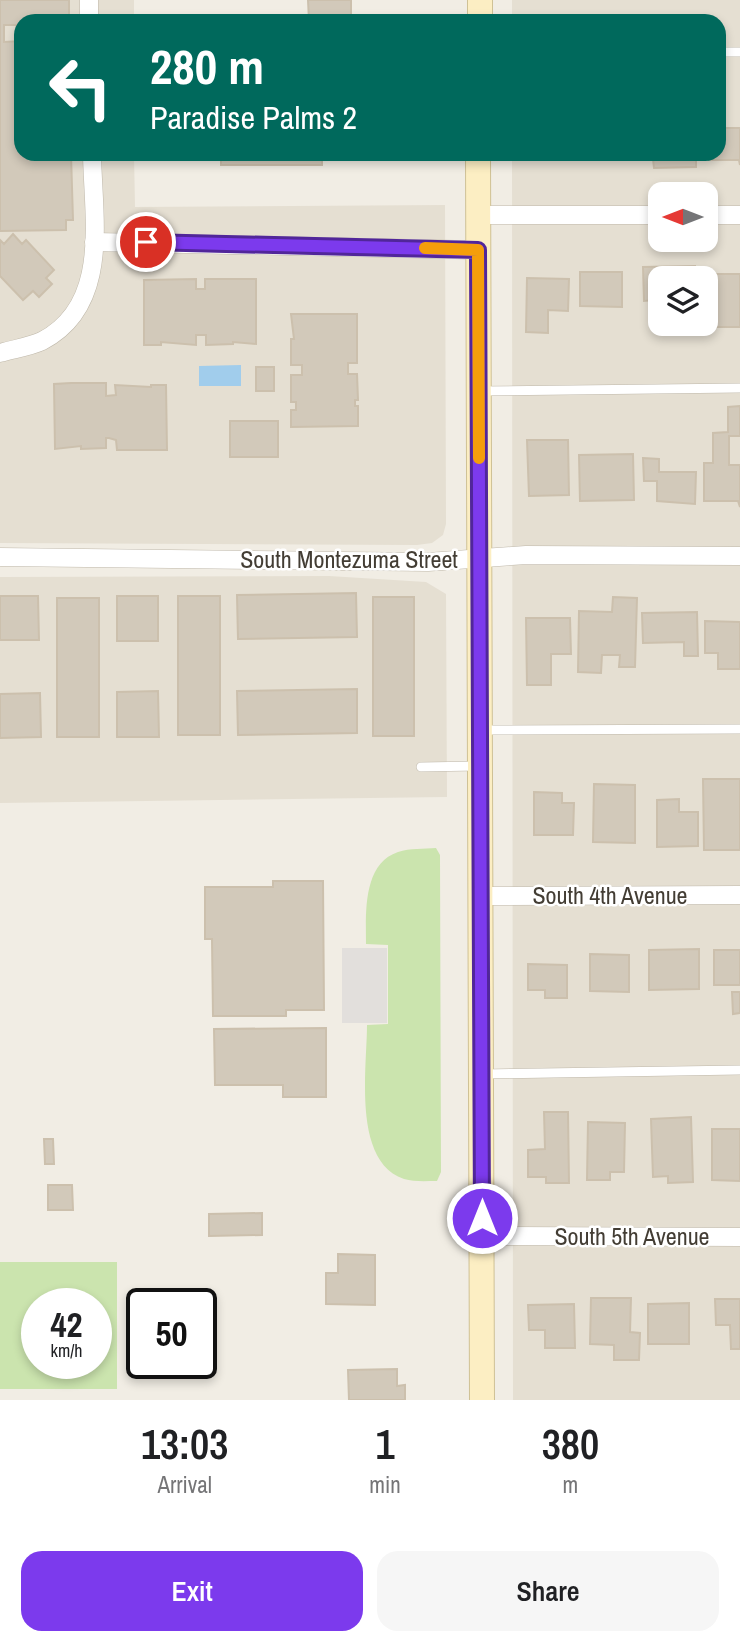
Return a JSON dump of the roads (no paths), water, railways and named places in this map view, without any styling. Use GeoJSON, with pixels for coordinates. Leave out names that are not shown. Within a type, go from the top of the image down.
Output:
{"type":"FeatureCollection","features":[{"type":"Feature","properties":{"kind":"main road"},"geometry":{"type":"LineString","coordinates":[[478,161],[482,1400]]}},
{"type":"Feature","properties":{"kind":"street"},"geometry":{"type":"LineString","coordinates":[[0,353],[42,341],[81,304],[90,283],[94,242],[92,161]]}},
{"type":"Feature","properties":{"kind":"street"},"geometry":{"type":"LineString","coordinates":[[478,215],[648,215]]}},
{"type":"Feature","properties":{"kind":"street"},"geometry":{"type":"LineString","coordinates":[[718,215],[740,215]]}},
{"type":"Feature","properties":{"kind":"street"},"geometry":{"type":"LineString","coordinates":[[94,242],[478,250]]}},
{"type":"Feature","properties":{"kind":"street","name":"South Montezuma Street"},"geometry":{"type":"LineString","coordinates":[[0,557],[427,562],[526,555],[740,556]]}},
{"type":"Feature","properties":{"kind":"street","name":"South 4th Avenue"},"geometry":{"type":"LineString","coordinates":[[481,896],[740,895]]}},
{"type":"Feature","properties":{"kind":"street","name":"South 5th Avenue"},"geometry":{"type":"LineString","coordinates":[[482,1236],[740,1237]]}},
{"type":"Feature","properties":{"kind":"lane"},"geometry":{"type":"LineString","coordinates":[[478,391],[740,388]]}},
{"type":"Feature","properties":{"kind":"lane"},"geometry":{"type":"LineString","coordinates":[[480,730],[740,729]]}},
{"type":"Feature","properties":{"kind":"lane"},"geometry":{"type":"LineString","coordinates":[[421,767],[480,766]]}},
{"type":"Feature","properties":{"kind":"lane"},"geometry":{"type":"LineString","coordinates":[[482,1074],[740,1070]]}},
{"type":"Feature","properties":{"kind":"water"},"geometry":{"type":"Polygon","coordinates":[[[241,365],[241,386],[199,386],[199,366],[241,365]]]}}]}
